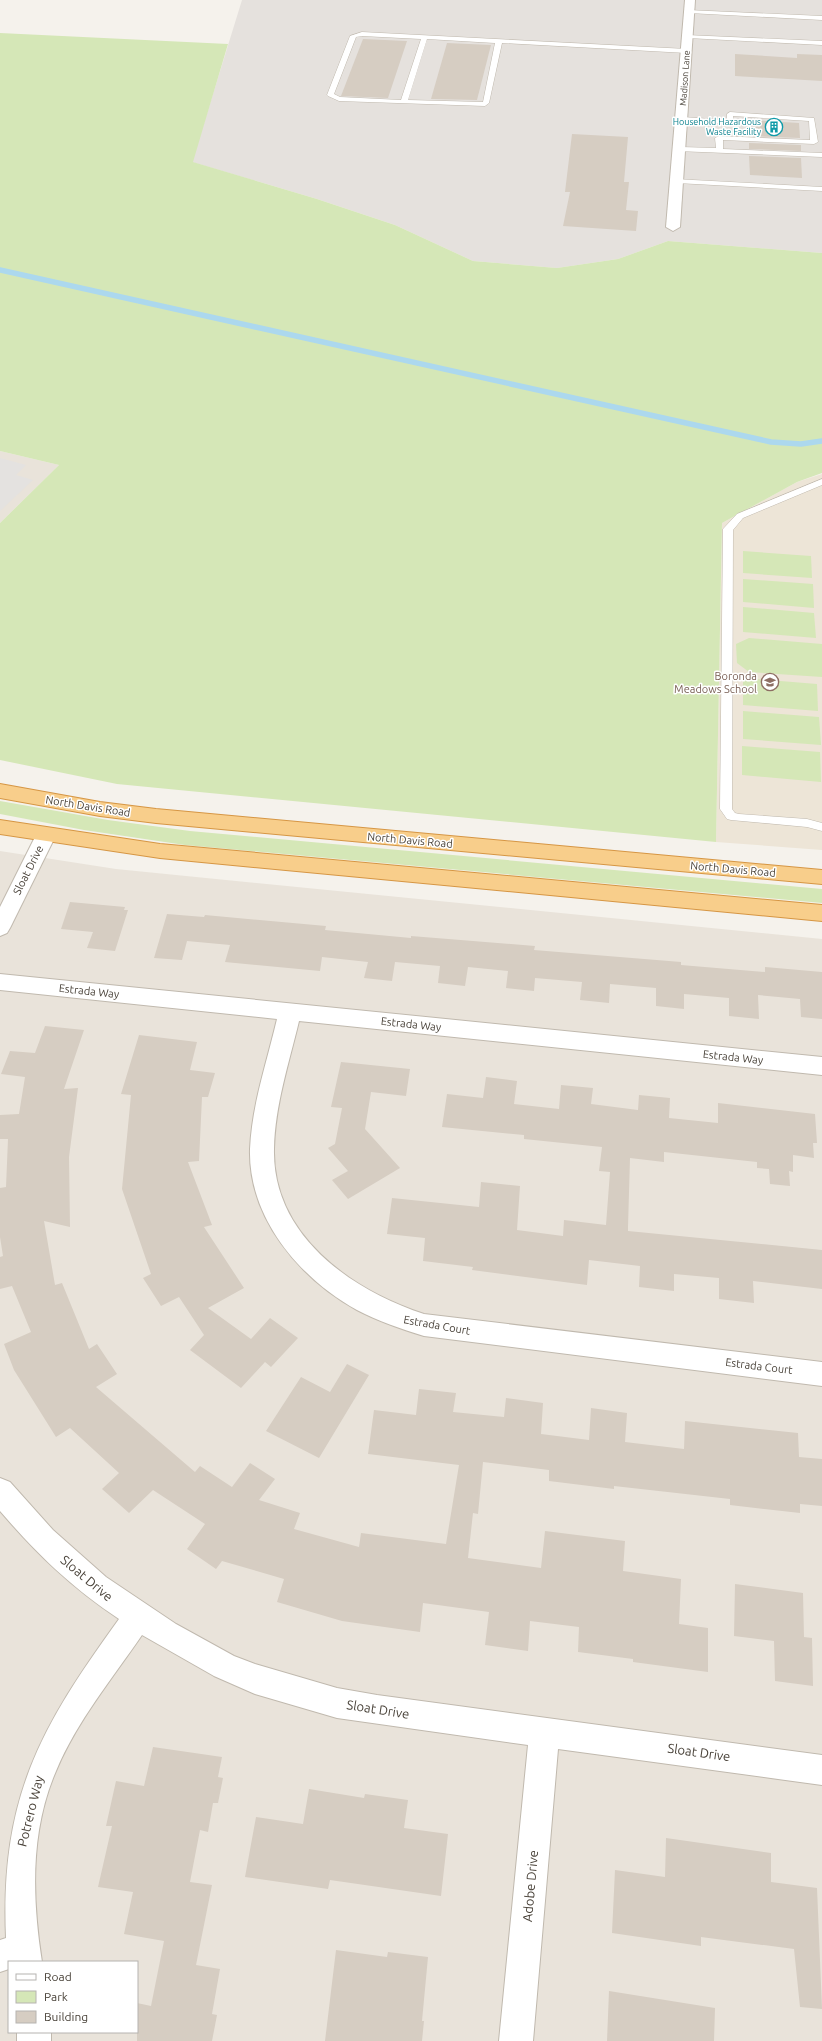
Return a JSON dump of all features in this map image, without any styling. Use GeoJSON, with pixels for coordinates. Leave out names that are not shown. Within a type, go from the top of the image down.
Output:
{"type":"FeatureCollection","features":[{"type":"Feature","properties":{"kind":"highway","name":"North Davis Road"},"geometry":{"type":"LineString","coordinates":[[0,791],[100,809],[156,816],[822,877]]}},
{"type":"Feature","properties":{"kind":"highway"},"geometry":{"type":"LineString","coordinates":[[0,827],[160,851],[822,913]]}},
{"type":"Feature","properties":{"kind":"street","name":"Madison Lane"},"geometry":{"type":"LineString","coordinates":[[673,227],[690,5]]}},
{"type":"Feature","properties":{"kind":"street","name":"Sloat Drive"},"geometry":{"type":"LineString","coordinates":[[0,928],[46,835]]}},
{"type":"Feature","properties":{"kind":"street","name":"Estrada Way"},"geometry":{"type":"LineString","coordinates":[[0,982],[822,1066]]}},
{"type":"Feature","properties":{"kind":"street","name":"Estrada Court"},"geometry":{"type":"LineString","coordinates":[[290,1011],[264,1122],[262,1153],[263,1170],[267,1188],[281,1223],[311,1264],[334,1283],[359,1299],[385,1312],[424,1325],[822,1374]]}},
{"type":"Feature","properties":{"kind":"street","name":"Sloat Drive"},"geometry":{"type":"LineString","coordinates":[[0,1491],[42,1540],[96,1587],[138,1617],[224,1666],[255,1679],[294,1691],[377,1710],[822,1770]]}},
{"type":"Feature","properties":{"kind":"street","name":"Potrero Way"},"geometry":{"type":"LineString","coordinates":[[17,1955],[20,1906],[20,1856],[33,1791],[43,1762],[74,1708],[138,1617]]}},
{"type":"Feature","properties":{"kind":"street","name":"Adobe Drive"},"geometry":{"type":"LineString","coordinates":[[516,2041],[544,1732]]}},
{"type":"Feature","properties":{"kind":"lane"},"geometry":{"type":"LineString","coordinates":[[690,5],[822,18]]}},
{"type":"Feature","properties":{"kind":"lane"},"geometry":{"type":"LineString","coordinates":[[499,41],[486,103],[483,105],[339,100],[330,95],[353,36],[362,34],[425,37],[687,51]]}},
{"type":"Feature","properties":{"kind":"lane"},"geometry":{"type":"LineString","coordinates":[[688,36],[822,43]]}},
{"type":"Feature","properties":{"kind":"lane"},"geometry":{"type":"LineString","coordinates":[[404,102],[425,37]]}},
{"type":"Feature","properties":{"kind":"lane"},"geometry":{"type":"LineString","coordinates":[[682,119],[730,122],[730,114],[812,119],[814,142],[719,138],[720,151]]}},
{"type":"Feature","properties":{"kind":"lane"},"geometry":{"type":"LineString","coordinates":[[680,149],[820,157]]}},
{"type":"Feature","properties":{"kind":"lane"},"geometry":{"type":"LineString","coordinates":[[677,181],[822,189]]}},
{"type":"Feature","properties":{"kind":"lane"},"geometry":{"type":"LineString","coordinates":[[822,482],[740,516],[728,529],[726,808],[731,816],[739,818],[807,824],[822,827]]}},
{"type":"Feature","properties":{"kind":"shaded area"},"geometry":{"type":"Polygon","coordinates":[[[242,0],[822,0],[822,253],[668,241],[618,259],[557,268],[473,261],[395,225],[317,199],[192,162],[242,0]]]}},
{"type":"Feature","properties":{"kind":"shaded area"},"geometry":{"type":"Polygon","coordinates":[[[0,451],[59,465],[0,523],[0,451]]]}},
{"type":"Feature","properties":{"kind":"shaded area"},"geometry":{"type":"Polygon","coordinates":[[[0,458],[26,465],[16,475],[33,480],[0,511],[0,458]]]}},
{"type":"Feature","properties":{"kind":"shaded area","name":"Boronda Meadows School"},"geometry":{"type":"Polygon","coordinates":[[[822,474],[822,850],[716,842],[722,523],[797,482],[822,474]]]}},
{"type":"Feature","properties":{"kind":"shaded area"},"geometry":{"type":"Polygon","coordinates":[[[0,851],[116,869],[822,939],[822,2041],[0,2041],[0,851]]]}},
{"type":"Feature","properties":{"kind":"green space"},"geometry":{"type":"Polygon","coordinates":[[[0,33],[228,44],[193,162],[317,199],[395,225],[473,261],[557,268],[618,259],[668,241],[822,253],[822,473],[797,482],[722,523],[716,842],[117,784],[0,760],[0,523],[59,465],[0,451],[0,33]]]}},
{"type":"Feature","properties":{"kind":"green space"},"geometry":{"type":"Polygon","coordinates":[[[743,551],[811,556],[812,578],[743,573],[743,551]]]}},
{"type":"Feature","properties":{"kind":"green space"},"geometry":{"type":"Polygon","coordinates":[[[743,579],[813,584],[814,608],[743,602],[743,579]]]}},
{"type":"Feature","properties":{"kind":"green space"},"geometry":{"type":"Polygon","coordinates":[[[743,607],[814,613],[816,638],[743,632],[743,607]]]}},
{"type":"Feature","properties":{"kind":"green space"},"geometry":{"type":"Polygon","coordinates":[[[749,638],[822,644],[822,677],[749,672],[737,663],[736,644],[749,638]]]}},
{"type":"Feature","properties":{"kind":"green space"},"geometry":{"type":"Polygon","coordinates":[[[743,678],[817,684],[818,711],[743,705],[743,678]]]}},
{"type":"Feature","properties":{"kind":"green space"},"geometry":{"type":"Polygon","coordinates":[[[743,711],[819,717],[821,745],[743,739],[743,711]]]}},
{"type":"Feature","properties":{"kind":"green space"},"geometry":{"type":"Polygon","coordinates":[[[742,746],[820,752],[821,782],[742,775],[742,746]]]}},
{"type":"Feature","properties":{"kind":"green space"},"geometry":{"type":"Polygon","coordinates":[[[0,801],[108,820],[190,831],[822,889],[822,903],[185,845],[84,830],[0,814],[0,801]]]}},
{"type":"Feature","properties":{"kind":"building"},"geometry":{"type":"Polygon","coordinates":[[[363,39],[407,41],[388,98],[341,96],[363,39]]]}},
{"type":"Feature","properties":{"kind":"building"},"geometry":{"type":"Polygon","coordinates":[[[447,43],[491,45],[477,100],[431,99],[447,43]]]}},
{"type":"Feature","properties":{"kind":"building"},"geometry":{"type":"Polygon","coordinates":[[[735,54],[797,58],[797,54],[822,55],[822,81],[735,76],[735,54]]]}},
{"type":"Feature","properties":{"kind":"building","name":"Household Hazardous Waste Facility"},"geometry":{"type":"Polygon","coordinates":[[[749,120],[799,123],[800,138],[749,136],[749,120]]]}},
{"type":"Feature","properties":{"kind":"building"},"geometry":{"type":"Polygon","coordinates":[[[572,134],[628,137],[624,182],[629,182],[626,210],[638,211],[636,231],[563,226],[570,192],[565,192],[572,134]]]}},
{"type":"Feature","properties":{"kind":"building"},"geometry":{"type":"Polygon","coordinates":[[[749,143],[801,145],[801,151],[749,149],[749,143]]]}},
{"type":"Feature","properties":{"kind":"building"},"geometry":{"type":"Polygon","coordinates":[[[749,156],[801,158],[802,178],[750,175],[749,156]]]}},
{"type":"Feature","properties":{"kind":"building"},"geometry":{"type":"Polygon","coordinates":[[[70,902],[125,907],[124,910],[128,910],[115,951],[87,948],[93,932],[61,929],[70,902]]]}},
{"type":"Feature","properties":{"kind":"building"},"geometry":{"type":"Polygon","coordinates":[[[167,914],[204,917],[205,915],[326,926],[325,930],[411,938],[411,936],[535,946],[534,950],[681,962],[681,965],[765,972],[765,967],[822,972],[822,1019],[801,1017],[800,999],[758,995],[759,1019],[729,1016],[729,998],[684,994],[684,1009],[656,1006],[656,988],[610,984],[609,1003],[580,1000],[582,982],[535,978],[534,991],[506,988],[508,971],[468,967],[465,986],[438,983],[440,966],[395,962],[392,981],[364,978],[368,962],[322,957],[320,971],[225,962],[230,945],[187,941],[182,960],[154,958],[167,914]]]}},
{"type":"Feature","properties":{"kind":"building"},"geometry":{"type":"Polygon","coordinates":[[[45,1026],[84,1030],[64,1089],[78,1088],[69,1157],[70,1227],[44,1221],[55,1285],[62,1283],[89,1349],[97,1344],[117,1374],[96,1387],[195,1472],[200,1466],[232,1487],[250,1463],[275,1479],[259,1500],[300,1513],[294,1529],[359,1547],[361,1533],[446,1544],[459,1465],[368,1454],[374,1410],[416,1415],[419,1389],[456,1393],[453,1412],[504,1417],[506,1398],[543,1403],[541,1434],[589,1440],[591,1408],[627,1413],[625,1442],[684,1449],[685,1421],[798,1433],[799,1457],[822,1459],[822,1506],[800,1504],[800,1513],[730,1505],[730,1499],[614,1486],[614,1489],[549,1481],[549,1470],[483,1462],[478,1514],[473,1513],[468,1558],[541,1568],[545,1531],[625,1541],[623,1571],[681,1579],[679,1624],[708,1628],[708,1672],[633,1662],[633,1659],[578,1652],[579,1627],[530,1621],[528,1651],[485,1645],[489,1612],[423,1603],[420,1632],[342,1621],[277,1602],[284,1579],[222,1561],[216,1569],[187,1549],[205,1524],[153,1490],[129,1513],[102,1489],[119,1473],[70,1428],[56,1437],[14,1370],[4,1344],[31,1332],[12,1286],[0,1289],[0,1257],[3,1256],[0,1237],[0,1188],[6,1187],[8,1139],[0,1139],[0,1115],[19,1114],[25,1077],[1,1074],[10,1051],[35,1053],[45,1026]]]}},
{"type":"Feature","properties":{"kind":"building"},"geometry":{"type":"Polygon","coordinates":[[[139,1035],[197,1042],[190,1070],[215,1073],[208,1097],[202,1097],[199,1161],[188,1162],[212,1225],[204,1227],[244,1288],[208,1308],[251,1339],[270,1318],[298,1338],[271,1367],[265,1362],[241,1388],[190,1350],[204,1335],[179,1297],[161,1306],[143,1278],[151,1274],[122,1189],[131,1095],[121,1094],[139,1035]]]}},
{"type":"Feature","properties":{"kind":"building"},"geometry":{"type":"Polygon","coordinates":[[[341,1062],[410,1069],[406,1096],[371,1092],[365,1129],[400,1168],[348,1199],[332,1180],[348,1171],[328,1148],[335,1144],[342,1108],[331,1107],[341,1062]]]}},
{"type":"Feature","properties":{"kind":"building"},"geometry":{"type":"Polygon","coordinates":[[[486,1077],[517,1081],[514,1104],[559,1109],[561,1085],[593,1088],[591,1104],[638,1110],[639,1095],[670,1098],[669,1118],[718,1123],[718,1103],[815,1114],[817,1143],[813,1143],[814,1158],[793,1155],[793,1172],[789,1171],[790,1186],[770,1184],[769,1169],[757,1168],[757,1162],[664,1152],[664,1162],[630,1158],[628,1231],[822,1250],[822,1289],[753,1281],[754,1303],[719,1299],[719,1278],[674,1274],[674,1291],[639,1287],[640,1266],[589,1260],[587,1285],[472,1270],[473,1267],[423,1261],[425,1238],[387,1234],[392,1198],[479,1207],[481,1182],[520,1186],[517,1230],[563,1236],[564,1220],[606,1225],[610,1172],[599,1171],[602,1147],[524,1139],[524,1135],[442,1127],[447,1094],[483,1098],[486,1077]]]}},
{"type":"Feature","properties":{"kind":"building"},"geometry":{"type":"Polygon","coordinates":[[[347,1364],[369,1375],[319,1458],[266,1431],[301,1377],[330,1392],[347,1364]]]}},
{"type":"Feature","properties":{"kind":"building"},"geometry":{"type":"Polygon","coordinates":[[[735,1584],[803,1593],[804,1637],[812,1638],[813,1686],[775,1681],[774,1641],[734,1636],[735,1584]]]}},
{"type":"Feature","properties":{"kind":"building"},"geometry":{"type":"Polygon","coordinates":[[[153,1747],[222,1757],[218,1777],[223,1778],[218,1803],[213,1803],[208,1832],[200,1830],[190,1882],[212,1885],[196,1965],[220,1969],[212,2014],[217,2015],[212,2041],[137,2041],[138,2003],[151,2006],[164,1941],[124,1934],[133,1892],[98,1887],[112,1826],[106,1826],[116,1781],[144,1786],[153,1747]]]}},
{"type":"Feature","properties":{"kind":"building"},"geometry":{"type":"Polygon","coordinates":[[[309,1789],[364,1798],[365,1794],[408,1800],[404,1828],[448,1834],[441,1896],[330,1880],[328,1889],[245,1877],[256,1817],[303,1824],[309,1789]]]}},
{"type":"Feature","properties":{"kind":"building"},"geometry":{"type":"Polygon","coordinates":[[[666,1838],[771,1853],[771,1882],[817,1888],[822,2009],[800,2007],[794,1949],[701,1937],[701,1946],[612,1933],[615,1870],[665,1877],[666,1838]]]}},
{"type":"Feature","properties":{"kind":"building"},"geometry":{"type":"Polygon","coordinates":[[[336,1950],[387,1957],[388,1952],[428,1957],[422,2021],[424,2021],[422,2041],[325,2041],[336,1950]]]}},
{"type":"Feature","properties":{"kind":"building"},"geometry":{"type":"Polygon","coordinates":[[[609,1991],[715,2008],[714,2041],[607,2041],[609,1991]]]}},
{"type":"Feature","properties":{"kind":"waterway"},"geometry":{"type":"LineString","coordinates":[[0,270],[771,442],[801,444],[822,441]]}},
{"type":"Feature","properties":{"kind":"place","name":"Household Hazardous Waste Facility"},"geometry":{"type":"Point","coordinates":[774,127]}},
{"type":"Feature","properties":{"kind":"place","name":"Boronda Meadows School"},"geometry":{"type":"Point","coordinates":[770,682]}}]}
